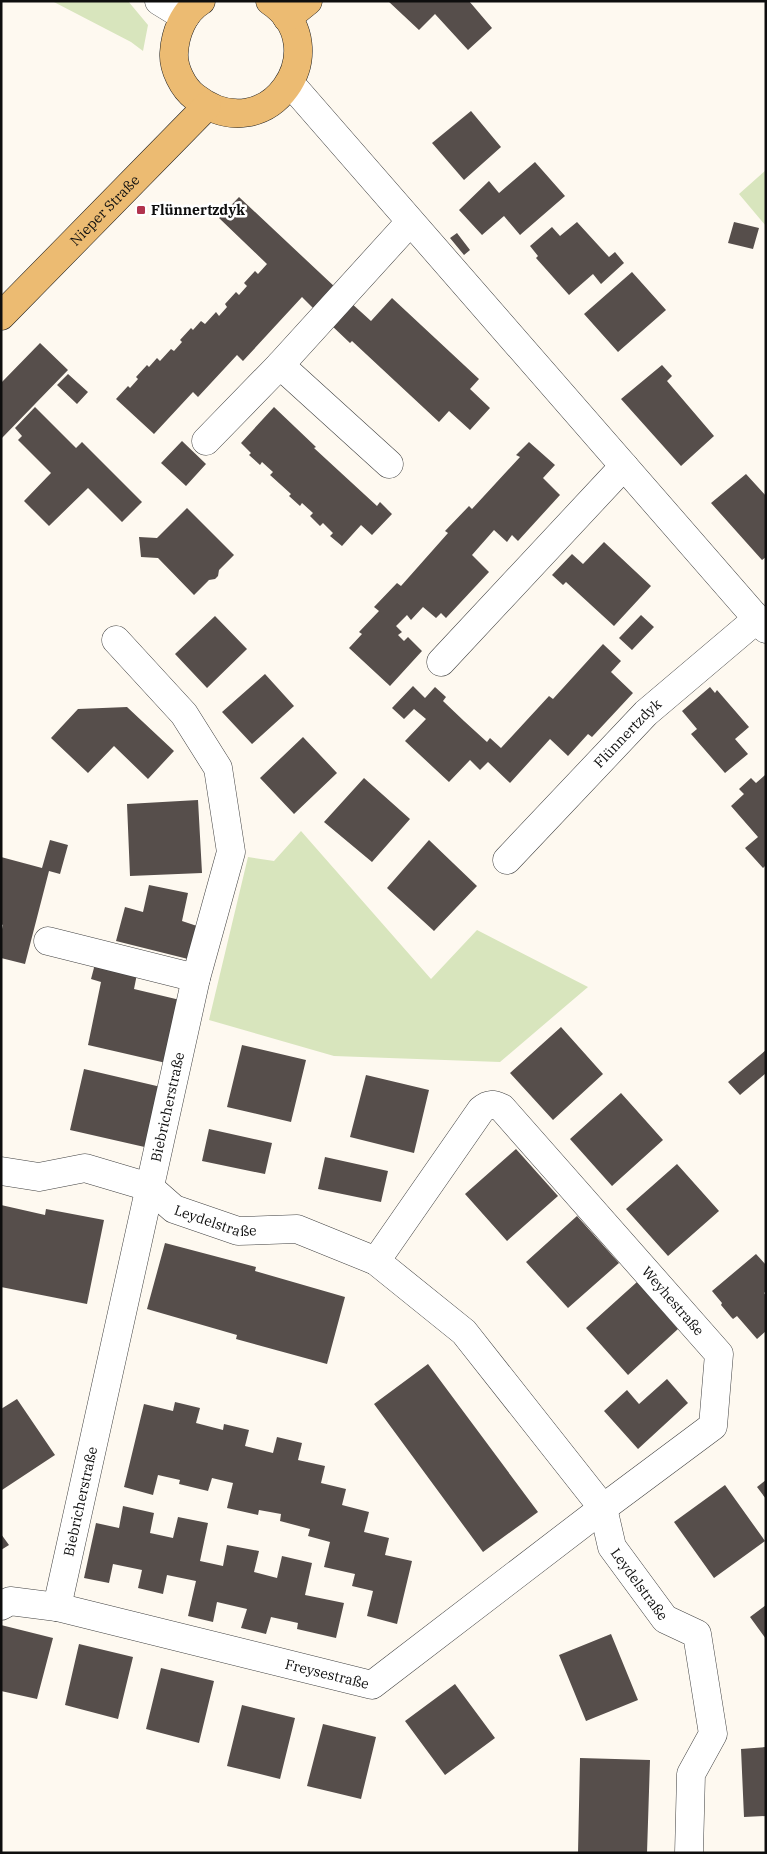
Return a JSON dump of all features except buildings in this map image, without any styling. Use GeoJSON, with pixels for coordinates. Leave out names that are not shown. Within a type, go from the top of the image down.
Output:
{"type":"FeatureCollection","features":[{"type":"Feature","properties":{"kind":"main road"},"geometry":{"type":"LineString","coordinates":[[193,9],[176,36],[174,56],[179,76],[190,94],[207,106],[224,113],[244,114],[262,108],[278,98],[290,83],[296,68],[298,50],[289,7]]}},
{"type":"Feature","properties":{"kind":"main road","name":"Nieper Straße"},"geometry":{"type":"LineString","coordinates":[[1,316],[207,106]]}},
{"type":"Feature","properties":{"kind":"street"},"geometry":{"type":"LineString","coordinates":[[159,1],[193,9]]}},
{"type":"Feature","properties":{"kind":"street","name":"Flünnertzdyk"},"geometry":{"type":"LineString","coordinates":[[290,83],[762,624],[646,713],[507,860]]}},
{"type":"Feature","properties":{"kind":"street"},"geometry":{"type":"LineString","coordinates":[[206,441],[280,365],[410,222]]}},
{"type":"Feature","properties":{"kind":"street"},"geometry":{"type":"LineString","coordinates":[[280,365],[389,464]]}},
{"type":"Feature","properties":{"kind":"street"},"geometry":{"type":"LineString","coordinates":[[441,662],[624,466]]}},
{"type":"Feature","properties":{"kind":"street","name":"Biebricherstraße"},"geometry":{"type":"LineString","coordinates":[[56,1606],[196,978],[231,852],[218,768],[184,714],[116,640]]}},
{"type":"Feature","properties":{"kind":"street"},"geometry":{"type":"LineString","coordinates":[[48,941],[196,978]]}},
{"type":"Feature","properties":{"kind":"street","name":"Weyhestraße"},"geometry":{"type":"LineString","coordinates":[[376,1261],[486,1105],[492,1104],[502,1108],[719,1354],[713,1426],[603,1508]]}},
{"type":"Feature","properties":{"kind":"street","name":"Leydelstraße"},"geometry":{"type":"LineString","coordinates":[[1,1171],[39,1177],[86,1168],[149,1187],[174,1209],[238,1231],[298,1229],[376,1261],[464,1332],[603,1508],[612,1547],[665,1619],[697,1634],[713,1734],[691,1774],[689,1853]]}},
{"type":"Feature","properties":{"kind":"street","name":"Freysestraße"},"geometry":{"type":"LineString","coordinates":[[1,1606],[10,1601],[56,1606],[372,1685],[603,1508]]}},
{"type":"Feature","properties":{"kind":"green space"},"geometry":{"type":"Polygon","coordinates":[[[52,1],[128,1],[148,25],[143,51],[131,42],[52,1]]]}},
{"type":"Feature","properties":{"kind":"green space"},"geometry":{"type":"Polygon","coordinates":[[[766,170],[766,226],[739,194],[766,170]]]}},
{"type":"Feature","properties":{"kind":"green space"},"geometry":{"type":"Polygon","coordinates":[[[301,831],[431,979],[477,930],[588,987],[500,1062],[334,1056],[209,1020],[248,857],[274,861],[301,831]]]}},
{"type":"Feature","properties":{"kind":"place","name":"Flünnertzdyk"},"geometry":{"type":"Point","coordinates":[141,210]}}]}
